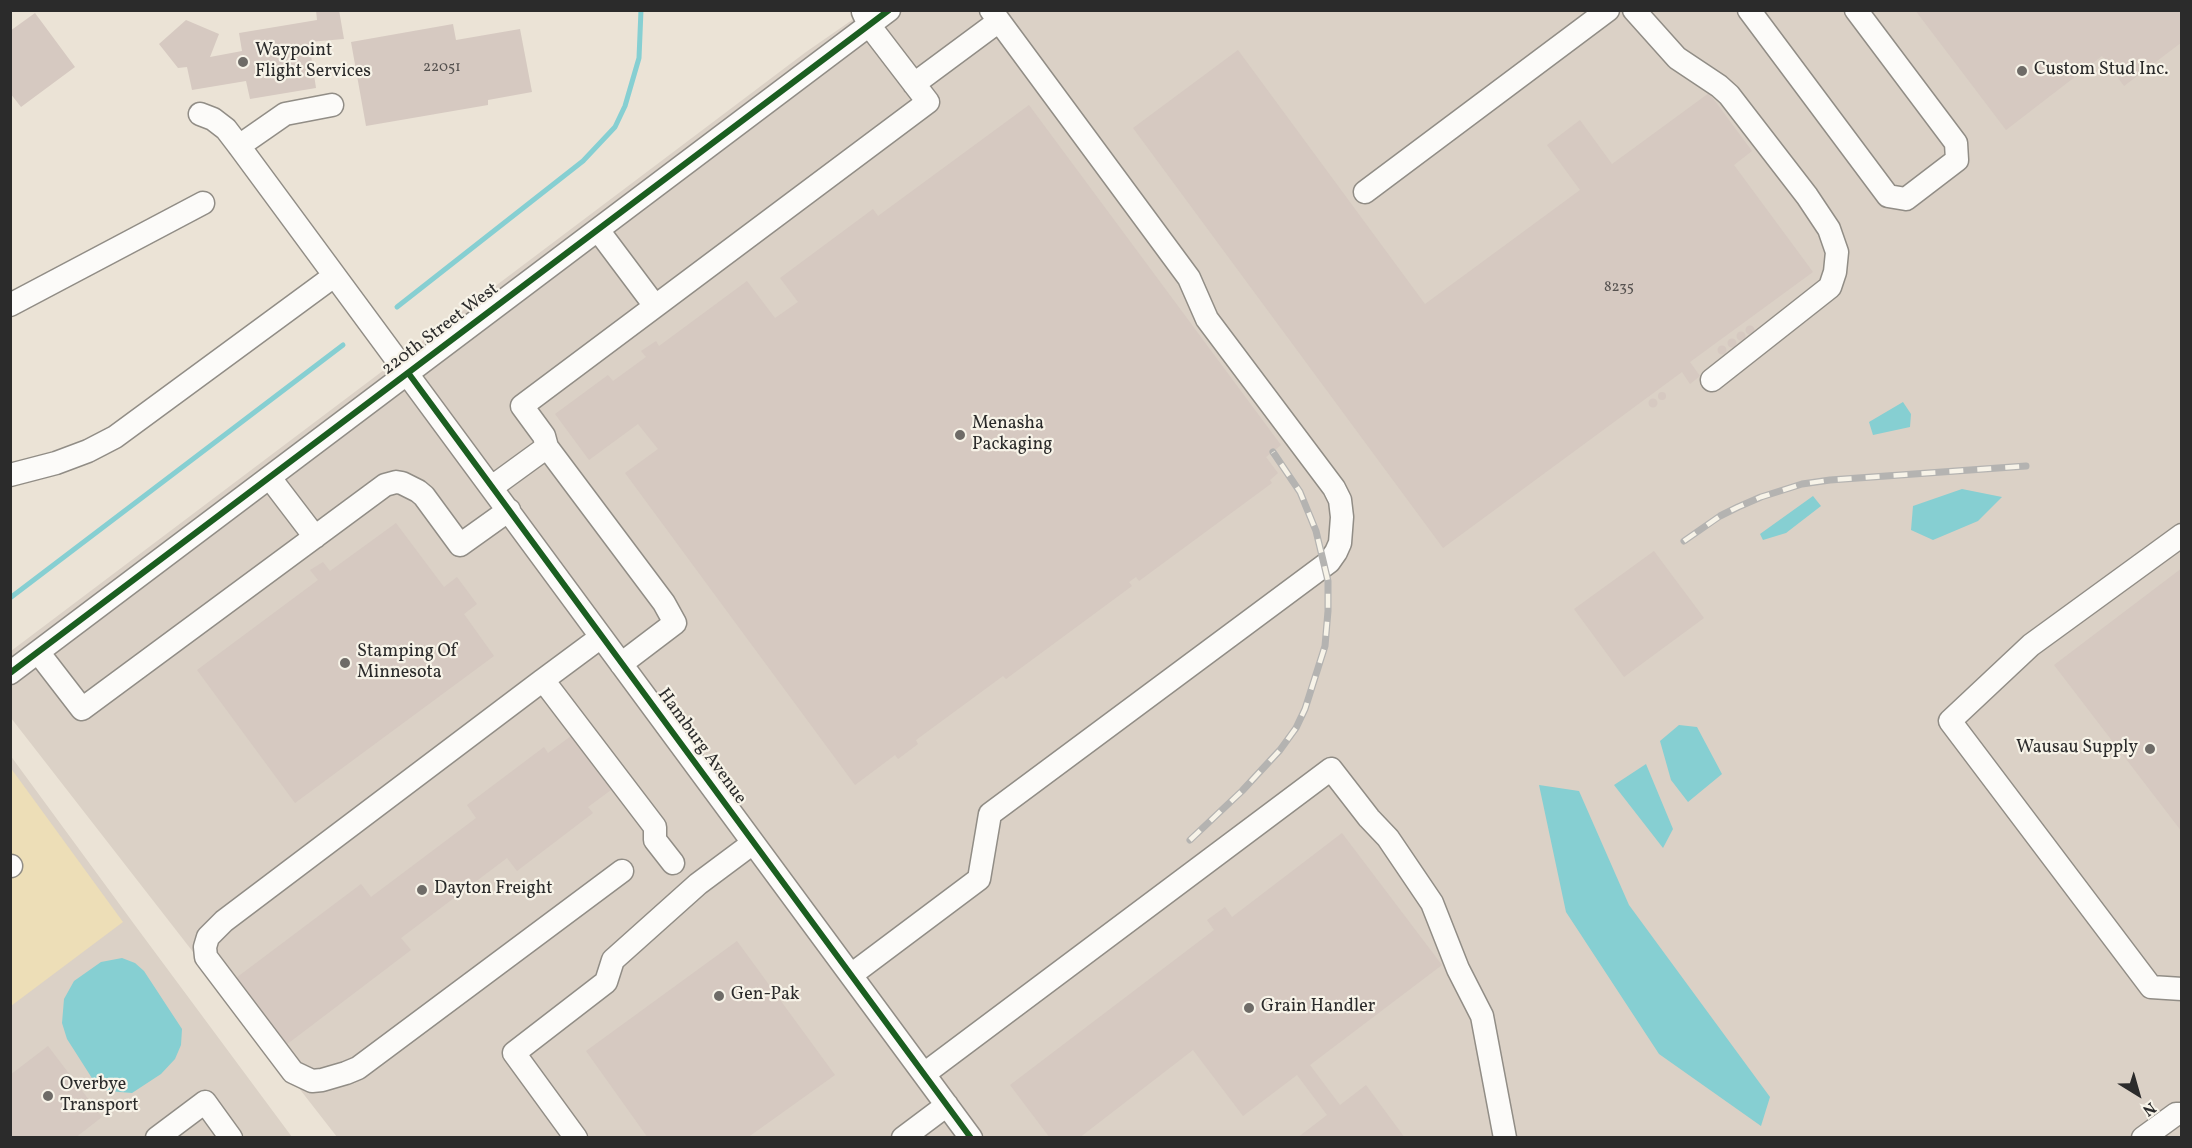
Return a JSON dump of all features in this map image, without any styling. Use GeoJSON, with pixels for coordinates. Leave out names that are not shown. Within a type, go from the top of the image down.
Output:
{"type":"FeatureCollection","features":[{"type":"Feature","properties":{"kind":"street","name":"220th Street West"},"geometry":{"type":"LineString","coordinates":[[10,673],[598,230],[866,18],[889,10]]}},
{"type":"Feature","properties":{"kind":"street"},"geometry":{"type":"LineString","coordinates":[[1365,192],[1608,10]]}},
{"type":"Feature","properties":{"kind":"street"},"geometry":{"type":"LineString","coordinates":[[1634,10],[1677,58],[1729,95],[1808,196],[1829,229],[1837,252],[1835,272],[1830,287],[1712,380]]}},
{"type":"Feature","properties":{"kind":"street"},"geometry":{"type":"LineString","coordinates":[[1749,10],[1887,196],[1906,199],[1957,160],[1956,143],[1856,10]]}},
{"type":"Feature","properties":{"kind":"street"},"geometry":{"type":"LineString","coordinates":[[851,975],[979,879],[990,814],[1329,562],[1340,543],[1342,517],[1340,501],[1334,488],[1208,319],[1189,278],[995,16],[914,84]]}},
{"type":"Feature","properties":{"kind":"street"},"geometry":{"type":"LineString","coordinates":[[621,664],[675,623],[664,603],[547,447],[544,436],[522,406],[928,102],[866,18]]}},
{"type":"Feature","properties":{"kind":"street"},"geometry":{"type":"LineString","coordinates":[[239,146],[285,114],[332,105]]}},
{"type":"Feature","properties":{"kind":"street","name":"Hamburg Avenue"},"geometry":{"type":"LineString","coordinates":[[200,114],[226,129],[239,146],[971,1137]]}},
{"type":"Feature","properties":{"kind":"street"},"geometry":{"type":"LineString","coordinates":[[10,305],[203,203]]}},
{"type":"Feature","properties":{"kind":"street"},"geometry":{"type":"LineString","coordinates":[[598,230],[655,306]]}},
{"type":"Feature","properties":{"kind":"street"},"geometry":{"type":"LineString","coordinates":[[10,475],[56,463],[88,451],[115,437],[334,276]]}},
{"type":"Feature","properties":{"kind":"street"},"geometry":{"type":"LineString","coordinates":[[492,487],[547,447]]}},
{"type":"Feature","properties":{"kind":"street"},"geometry":{"type":"LineString","coordinates":[[270,478],[315,537]]}},
{"type":"Feature","properties":{"kind":"street"},"geometry":{"type":"LineString","coordinates":[[38,652],[82,709],[385,485],[396,482],[409,485],[424,496],[460,545],[509,510]]}},
{"type":"Feature","properties":{"kind":"street"},"geometry":{"type":"LineString","coordinates":[[2181,535],[2031,645],[1950,721],[2151,987],[2181,989]]}},
{"type":"Feature","properties":{"kind":"street"},"geometry":{"type":"LineString","coordinates":[[601,637],[224,921],[208,937],[205,947],[206,957],[293,1072],[312,1081],[322,1080],[346,1074],[358,1068],[622,872]]}},
{"type":"Feature","properties":{"kind":"street"},"geometry":{"type":"LineString","coordinates":[[543,680],[655,827],[655,840],[673,863]]}},
{"type":"Feature","properties":{"kind":"street"},"geometry":{"type":"LineString","coordinates":[[924,1074],[1331,769],[1369,818],[1388,838],[1432,903],[1458,969],[1482,1016],[1505,1137]]}},
{"type":"Feature","properties":{"kind":"street"},"geometry":{"type":"LineString","coordinates":[[576,1137],[514,1053],[606,982],[613,960],[698,884],[753,843]]}},
{"type":"Feature","properties":{"kind":"street"},"geometry":{"type":"LineString","coordinates":[[157,1137],[205,1102],[231,1137]]}},
{"type":"Feature","properties":{"kind":"street"},"geometry":{"type":"LineString","coordinates":[[903,1137],[947,1105]]}},
{"type":"Feature","properties":{"kind":"street"},"geometry":{"type":"LineString","coordinates":[[2143,1137],[2176,1114],[2181,1114]]}},
{"type":"Feature","properties":{"kind":"shaded area"},"geometry":{"type":"Polygon","coordinates":[[[865,11],[2181,11],[2181,1137],[337,1137],[11,718],[11,651],[806,52],[865,11]]]}},
{"type":"Feature","properties":{"kind":"shaded area"},"geometry":{"type":"Polygon","coordinates":[[[10,755],[134,924],[292,1137],[11,1137],[10,755]]]}},
{"type":"Feature","properties":{"kind":"sand"},"geometry":{"type":"Polygon","coordinates":[[[10,767],[123,922],[11,1006],[10,1006],[10,767]]]}},
{"type":"Feature","properties":{"kind":"water"},"geometry":{"type":"Polygon","coordinates":[[[1903,402],[1911,414],[1910,427],[1873,435],[1869,422],[1903,402]]]}},
{"type":"Feature","properties":{"kind":"water"},"geometry":{"type":"Polygon","coordinates":[[[1962,489],[2002,497],[1978,521],[1933,540],[1911,530],[1913,506],[1962,489]]]}},
{"type":"Feature","properties":{"kind":"water"},"geometry":{"type":"Polygon","coordinates":[[[1813,496],[1821,506],[1786,533],[1763,540],[1760,534],[1813,496]]]}},
{"type":"Feature","properties":{"kind":"water"},"geometry":{"type":"Polygon","coordinates":[[[1679,725],[1697,727],[1722,774],[1688,802],[1671,780],[1660,741],[1679,725]]]}},
{"type":"Feature","properties":{"kind":"water"},"geometry":{"type":"Polygon","coordinates":[[[1646,764],[1673,829],[1663,848],[1614,785],[1646,764]]]}},
{"type":"Feature","properties":{"kind":"water"},"geometry":{"type":"Polygon","coordinates":[[[1539,785],[1579,791],[1629,905],[1770,1097],[1761,1126],[1659,1054],[1566,912],[1539,785]]]}},
{"type":"Feature","properties":{"kind":"water"},"geometry":{"type":"Polygon","coordinates":[[[122,958],[135,963],[144,971],[182,1029],[181,1045],[175,1059],[161,1074],[132,1093],[108,1091],[97,1086],[67,1039],[62,1023],[64,999],[74,981],[101,962],[122,958]]]}},
{"type":"Feature","properties":{"kind":"building","name":"Waypoint Flight Services"},"geometry":{"type":"Polygon","coordinates":[[[316,10],[339,10],[344,39],[309,42],[316,88],[250,99],[246,81],[192,90],[187,67],[178,68],[159,44],[186,20],[219,34],[210,57],[242,51],[239,33],[317,20],[316,10]]]}},
{"type":"Feature","properties":{"kind":"building","name":"Custom Stud Inc."},"geometry":{"type":"Polygon","coordinates":[[[1915,10],[2182,10],[2182,42],[2124,86],[2102,56],[2006,130],[1915,10]]]}},
{"type":"Feature","properties":{"kind":"building"},"geometry":{"type":"Polygon","coordinates":[[[35,13],[75,67],[21,107],[10,93],[10,31],[35,13]]]}},
{"type":"Feature","properties":{"kind":"building"},"geometry":{"type":"Polygon","coordinates":[[[453,24],[456,40],[520,29],[532,92],[488,100],[488,105],[366,126],[351,42],[453,24]]]}},
{"type":"Feature","properties":{"kind":"building"},"geometry":{"type":"Polygon","coordinates":[[[1238,50],[1425,304],[1580,190],[1547,145],[1580,120],[1612,164],[1709,93],[1752,151],[1734,165],[1813,272],[1690,362],[1700,376],[1690,384],[1682,372],[1443,548],[1133,128],[1238,50]]]}},
{"type":"Feature","properties":{"kind":"building","name":"Menasha Packaging"},"geometry":{"type":"Polygon","coordinates":[[[1029,105],[1281,445],[1266,457],[1278,473],[1270,480],[1272,483],[1139,581],[1136,577],[1129,582],[1132,586],[1006,679],[1003,676],[916,740],[918,744],[898,759],[895,755],[855,785],[625,473],[658,449],[638,424],[589,460],[555,414],[608,375],[613,381],[646,357],[641,351],[656,341],[659,346],[747,281],[775,318],[798,302],[780,278],[873,209],[878,216],[1029,105]]]}},
{"type":"Feature","properties":{"kind":"building"},"geometry":{"type":"Polygon","coordinates":[[[1750,326],[1754,330],[1750,334],[1746,330],[1750,326]]]}},
{"type":"Feature","properties":{"kind":"building"},"geometry":{"type":"Polygon","coordinates":[[[1741,332],[1745,336],[1741,340],[1737,336],[1741,332]]]}},
{"type":"Feature","properties":{"kind":"building"},"geometry":{"type":"Polygon","coordinates":[[[1732,339],[1736,343],[1732,347],[1728,343],[1732,339]]]}},
{"type":"Feature","properties":{"kind":"building"},"geometry":{"type":"Polygon","coordinates":[[[1722,346],[1726,350],[1722,354],[1718,350],[1722,346]]]}},
{"type":"Feature","properties":{"kind":"building"},"geometry":{"type":"Polygon","coordinates":[[[1662,392],[1666,396],[1662,400],[1658,396],[1662,392]]]}},
{"type":"Feature","properties":{"kind":"building"},"geometry":{"type":"Polygon","coordinates":[[[1653,399],[1657,403],[1653,407],[1649,403],[1653,399]]]}},
{"type":"Feature","properties":{"kind":"building","name":"Stamping Of Minnesota"},"geometry":{"type":"Polygon","coordinates":[[[396,523],[444,587],[457,577],[477,604],[464,614],[494,656],[295,803],[197,670],[318,580],[310,570],[323,562],[330,571],[396,523]]]}},
{"type":"Feature","properties":{"kind":"building"},"geometry":{"type":"Polygon","coordinates":[[[1654,551],[1704,618],[1624,677],[1574,609],[1654,551]]]}},
{"type":"Feature","properties":{"kind":"building","name":"Wausau Supply"},"geometry":{"type":"Polygon","coordinates":[[[2182,568],[2182,832],[2054,665],[2182,568]]]}},
{"type":"Feature","properties":{"kind":"building","name":"Dayton Freight"},"geometry":{"type":"Polygon","coordinates":[[[571,736],[611,790],[588,807],[593,813],[517,871],[507,858],[401,938],[411,950],[286,1045],[236,978],[361,884],[371,897],[476,818],[467,805],[544,747],[548,753],[571,736]]]}},
{"type":"Feature","properties":{"kind":"building","name":"Grain Handler"},"geometry":{"type":"Polygon","coordinates":[[[1342,833],[1442,965],[1310,1065],[1340,1105],[1366,1085],[1405,1138],[1297,1138],[1327,1115],[1297,1075],[1243,1116],[1193,1050],[1079,1138],[1050,1138],[1010,1085],[1214,930],[1207,920],[1225,907],[1232,917],[1342,833]]]}},
{"type":"Feature","properties":{"kind":"building","name":"Gen-Pak"},"geometry":{"type":"Polygon","coordinates":[[[737,941],[835,1075],[747,1138],[648,1138],[586,1051],[737,941]]]}},
{"type":"Feature","properties":{"kind":"building","name":"Overbye Transport"},"geometry":{"type":"Polygon","coordinates":[[[48,1046],[102,1117],[75,1138],[10,1138],[10,1075],[48,1046]]]}},
{"type":"Feature","properties":{"kind":"waterway"},"geometry":{"type":"LineString","coordinates":[[397,307],[583,161],[615,127],[625,106],[639,58],[641,10]]}},
{"type":"Feature","properties":{"kind":"waterway"},"geometry":{"type":"LineString","coordinates":[[10,598],[343,345]]}},
{"type":"Feature","properties":{"kind":"railway"},"geometry":{"type":"LineString","coordinates":[[1190,840],[1242,791],[1280,750],[1296,728],[1305,709],[1325,646],[1328,581],[1316,531],[1300,492],[1273,452]]}},
{"type":"Feature","properties":{"kind":"railway"},"geometry":{"type":"LineString","coordinates":[[1684,541],[1720,516],[1738,507],[1802,484],[2026,466]]}},
{"type":"Feature","properties":{"kind":"cycle path"},"geometry":{"type":"LineString","coordinates":[[10,673],[889,10]]}},
{"type":"Feature","properties":{"kind":"cycle path"},"geometry":{"type":"LineString","coordinates":[[409,374],[971,1138]]}},
{"type":"Feature","properties":{"kind":"place","name":"Waypoint Flight Services"},"geometry":{"type":"Point","coordinates":[243,62]}},
{"type":"Feature","properties":{"kind":"place","name":"Custom Stud Inc."},"geometry":{"type":"Point","coordinates":[2022,71]}},
{"type":"Feature","properties":{"kind":"place","name":"Menasha Packaging"},"geometry":{"type":"Point","coordinates":[960,435]}},
{"type":"Feature","properties":{"kind":"place","name":"Stamping Of Minnesota"},"geometry":{"type":"Point","coordinates":[345,663]}},
{"type":"Feature","properties":{"kind":"place","name":"Wausau Supply"},"geometry":{"type":"Point","coordinates":[2150,749]}},
{"type":"Feature","properties":{"kind":"place","name":"Dayton Freight"},"geometry":{"type":"Point","coordinates":[422,890]}},
{"type":"Feature","properties":{"kind":"place","name":"Gen-Pak"},"geometry":{"type":"Point","coordinates":[719,996]}},
{"type":"Feature","properties":{"kind":"place","name":"Grain Handler"},"geometry":{"type":"Point","coordinates":[1249,1008]}},
{"type":"Feature","properties":{"kind":"place","name":"Overbye Transport"},"geometry":{"type":"Point","coordinates":[48,1096]}}]}
